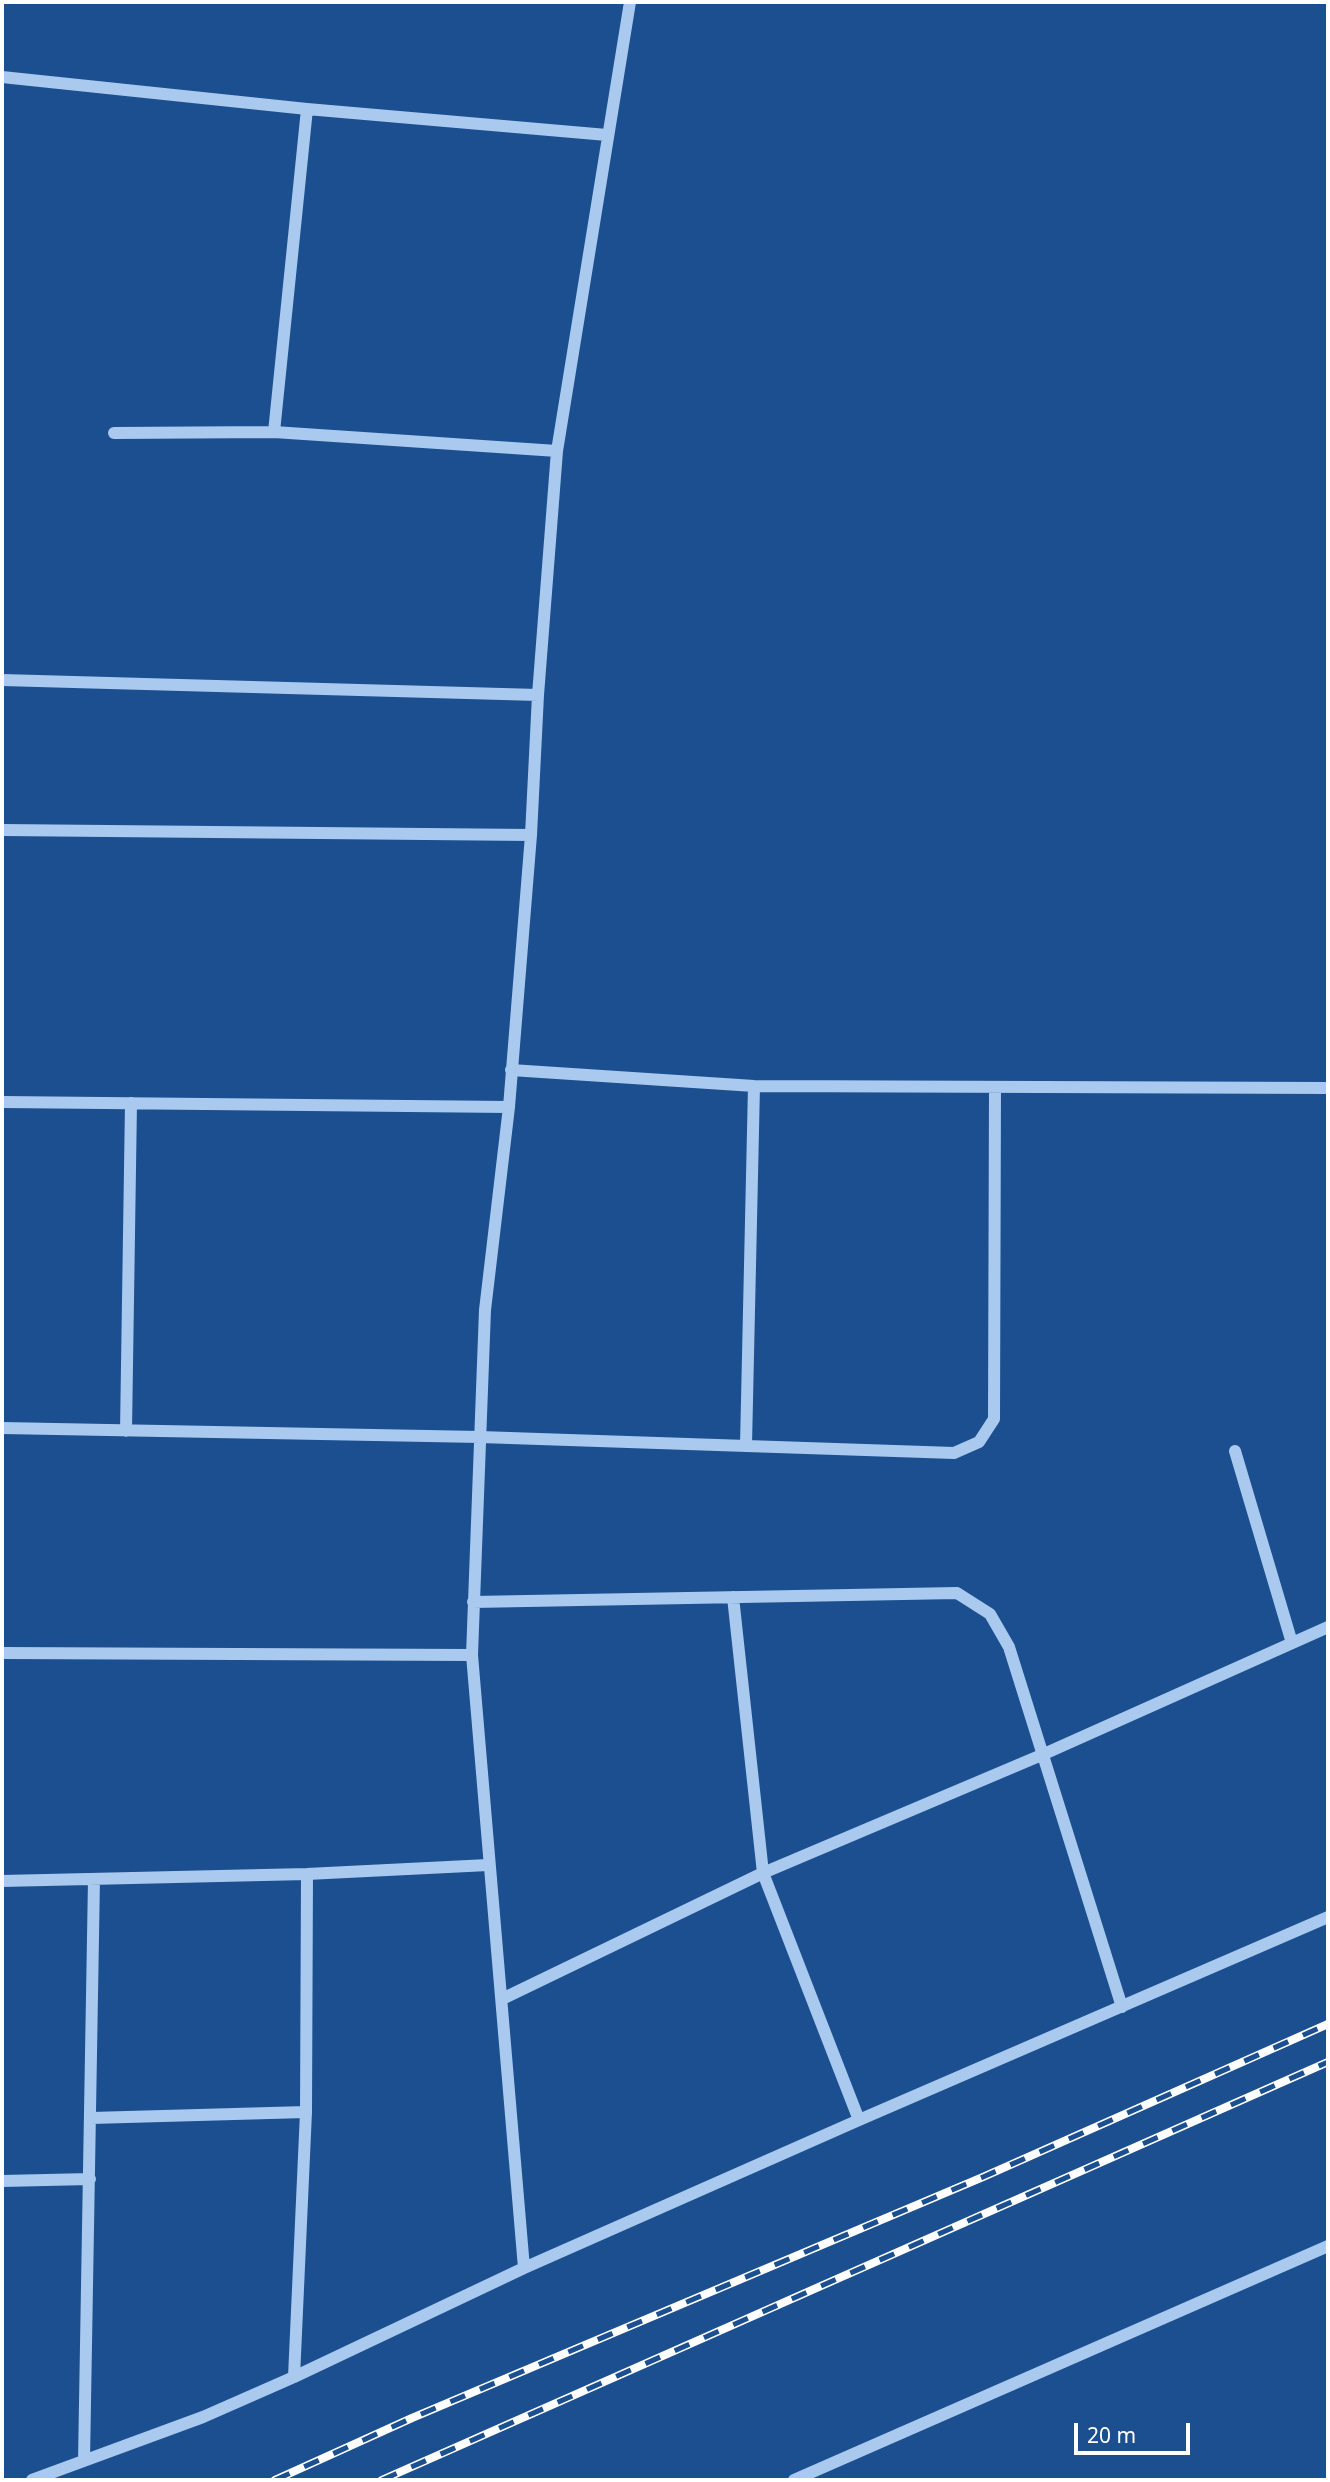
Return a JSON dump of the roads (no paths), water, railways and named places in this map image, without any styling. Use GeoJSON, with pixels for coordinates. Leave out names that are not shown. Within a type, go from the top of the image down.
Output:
{"type":"FeatureCollection","features":[{"type":"Feature","properties":{"kind":"street"},"geometry":{"type":"LineString","coordinates":[[524,2268],[472,1655],[485,1310],[509,1107],[557,451],[630,2]]}},
{"type":"Feature","properties":{"kind":"street"},"geometry":{"type":"LineString","coordinates":[[2,77],[307,109],[607,135]]}},
{"type":"Feature","properties":{"kind":"street"},"geometry":{"type":"LineString","coordinates":[[274,432],[307,109]]}},
{"type":"Feature","properties":{"kind":"street"},"geometry":{"type":"LineString","coordinates":[[114,433],[274,432],[557,451]]}},
{"type":"Feature","properties":{"kind":"street"},"geometry":{"type":"LineString","coordinates":[[2,680],[538,695]]}},
{"type":"Feature","properties":{"kind":"street"},"geometry":{"type":"LineString","coordinates":[[2,830],[531,835]]}},
{"type":"Feature","properties":{"kind":"street"},"geometry":{"type":"LineString","coordinates":[[511,1070],[754,1086],[1328,1088]]}},
{"type":"Feature","properties":{"kind":"street"},"geometry":{"type":"LineString","coordinates":[[746,1445],[754,1086]]}},
{"type":"Feature","properties":{"kind":"street"},"geometry":{"type":"LineString","coordinates":[[2,1428],[480,1437],[954,1453],[979,1442],[994,1419],[995,1087]]}},
{"type":"Feature","properties":{"kind":"street"},"geometry":{"type":"LineString","coordinates":[[2,1102],[509,1107]]}},
{"type":"Feature","properties":{"kind":"street"},"geometry":{"type":"LineString","coordinates":[[126,1431],[131,1103]]}},
{"type":"Feature","properties":{"kind":"street"},"geometry":{"type":"LineString","coordinates":[[1235,1451],[1292,1643]]}},
{"type":"Feature","properties":{"kind":"street"},"geometry":{"type":"LineString","coordinates":[[473,1602],[957,1593],[990,1614],[1009,1647],[1122,2007]]}},
{"type":"Feature","properties":{"kind":"street"},"geometry":{"type":"LineString","coordinates":[[733,1597],[763,1873],[859,2120]]}},
{"type":"Feature","properties":{"kind":"street"},"geometry":{"type":"LineString","coordinates":[[502,1999],[763,1873],[1044,1754],[1328,1627]]}},
{"type":"Feature","properties":{"kind":"street"},"geometry":{"type":"LineString","coordinates":[[2,1653],[472,1655]]}},
{"type":"Feature","properties":{"kind":"street"},"geometry":{"type":"LineString","coordinates":[[2,1881],[307,1874],[488,1865]]}},
{"type":"Feature","properties":{"kind":"street"},"geometry":{"type":"LineString","coordinates":[[294,2377],[306,2112],[307,1874]]}},
{"type":"Feature","properties":{"kind":"street"},"geometry":{"type":"LineString","coordinates":[[84,2461],[94,1878]]}},
{"type":"Feature","properties":{"kind":"street"},"geometry":{"type":"LineString","coordinates":[[32,2480],[203,2417],[524,2268],[1328,1917]]}},
{"type":"Feature","properties":{"kind":"street"},"geometry":{"type":"LineString","coordinates":[[91,2118],[306,2112]]}},
{"type":"Feature","properties":{"kind":"street"},"geometry":{"type":"LineString","coordinates":[[2,2181],[90,2179]]}},
{"type":"Feature","properties":{"kind":"street"},"geometry":{"type":"LineString","coordinates":[[794,2480],[1327,2251]]}},
{"type":"Feature","properties":{"kind":"railway"},"geometry":{"type":"LineString","coordinates":[[275,2480],[412,2418],[983,2177],[1328,2024]]}},
{"type":"Feature","properties":{"kind":"railway"},"geometry":{"type":"LineString","coordinates":[[382,2480],[1328,2062]]}}]}
